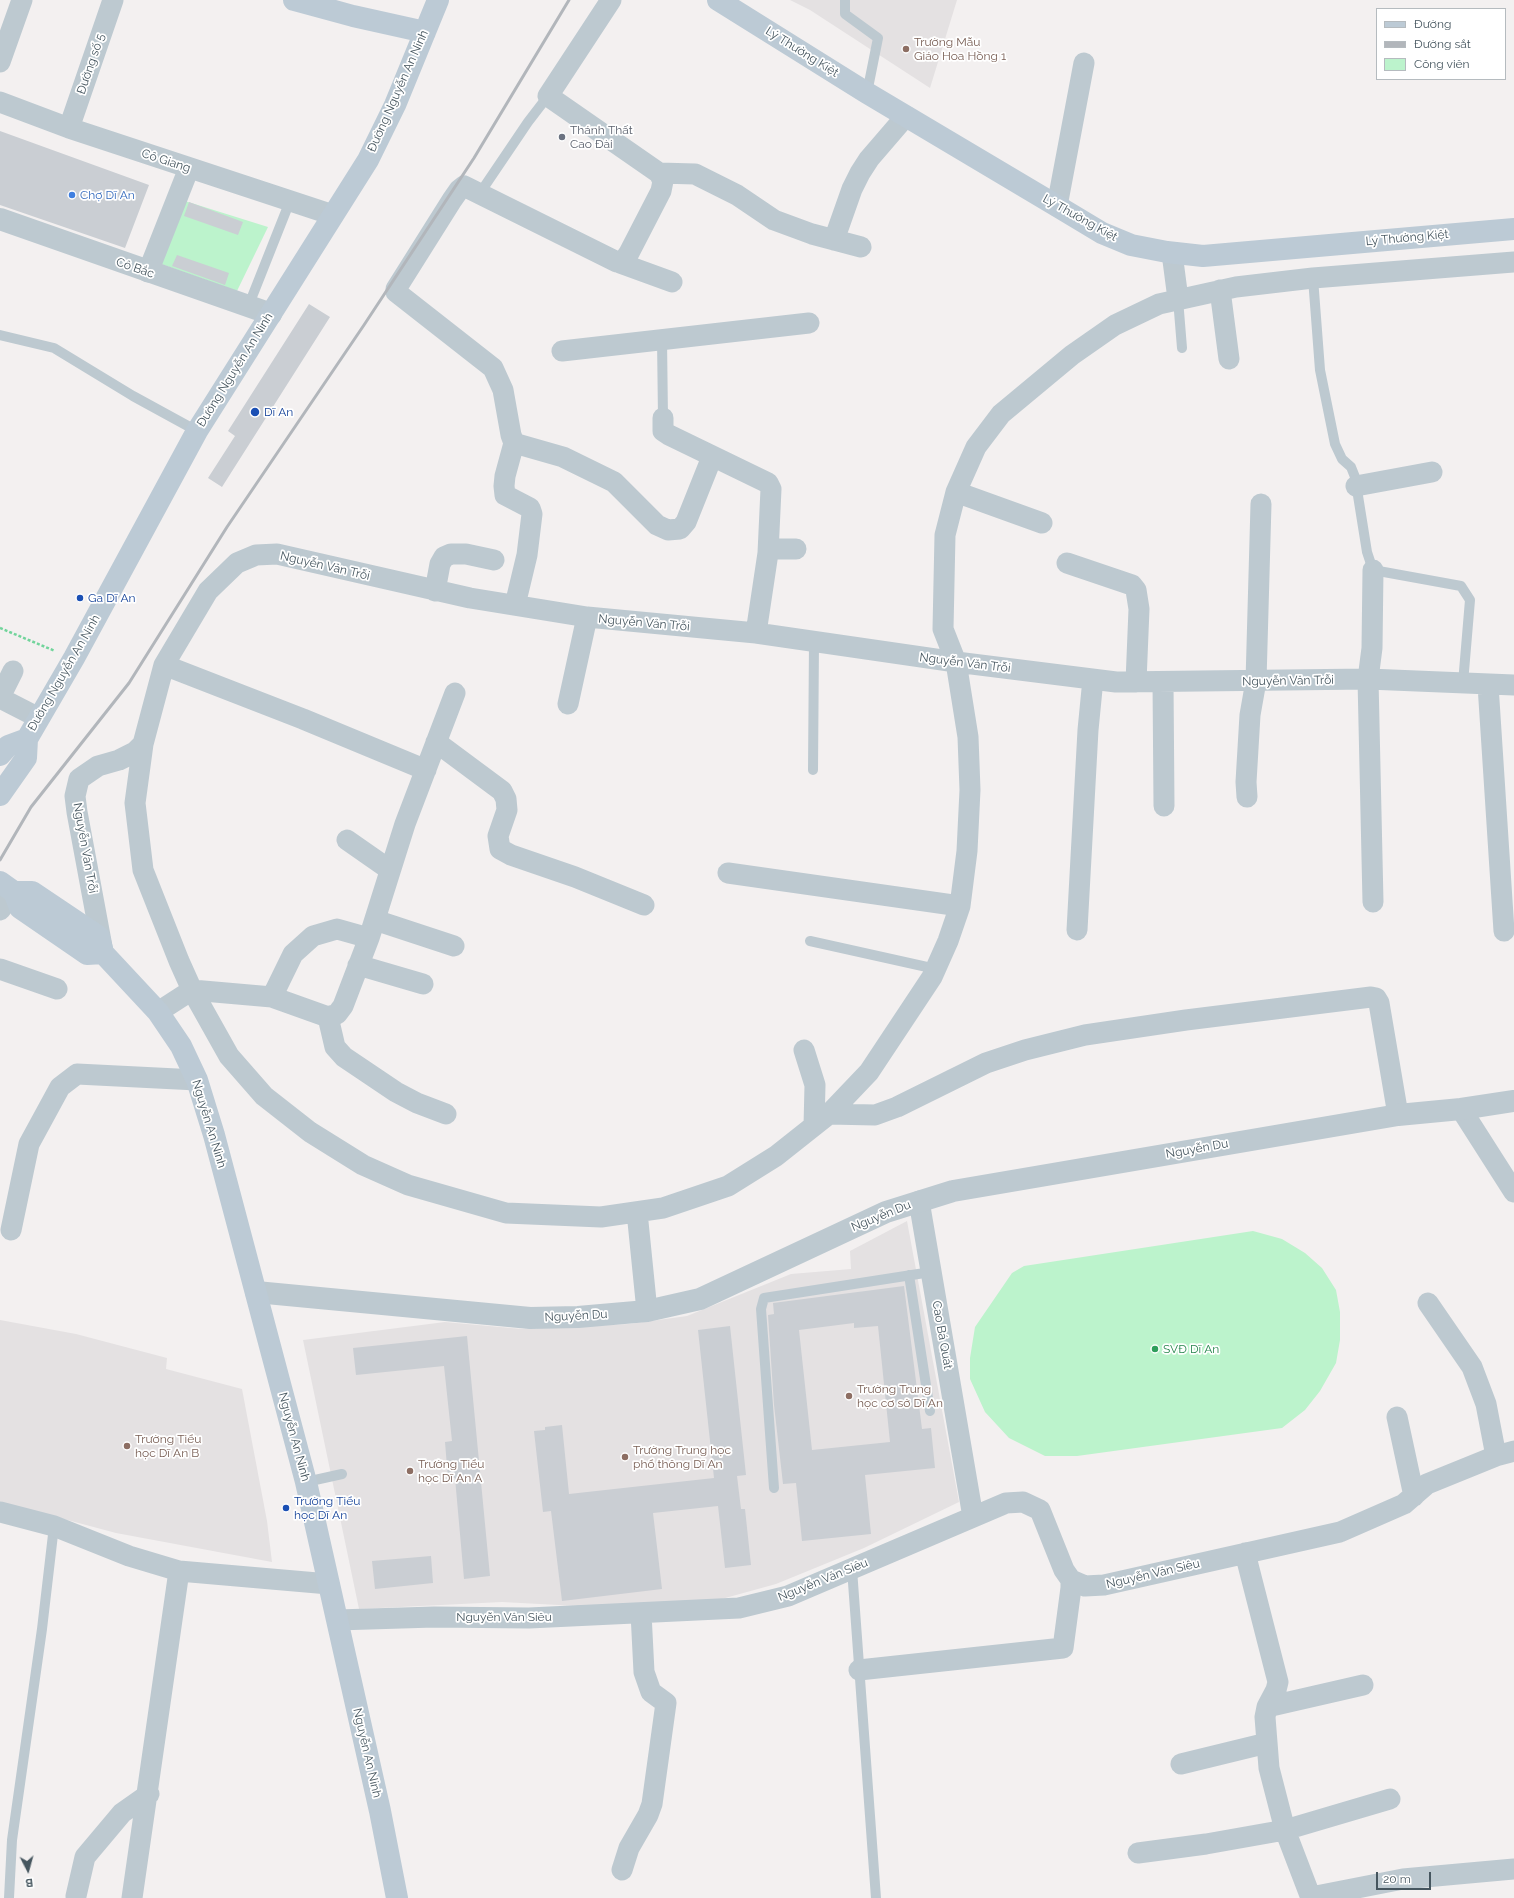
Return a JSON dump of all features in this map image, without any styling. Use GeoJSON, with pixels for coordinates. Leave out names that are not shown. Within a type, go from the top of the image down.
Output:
{"type":"FeatureCollection","features":[{"type":"Feature","properties":{"kind":"main road"},"geometry":{"type":"LineString","coordinates":[[294,0],[353,16],[425,32]]}},
{"type":"Feature","properties":{"kind":"main road","name":"Đường Nguyễn An Ninh"},"geometry":{"type":"LineString","coordinates":[[0,795],[26,758],[27,739],[74,658],[197,431],[355,183],[382,133],[438,0]]}},
{"type":"Feature","properties":{"kind":"main road","name":"Lý Thường Kiệt"},"geometry":{"type":"LineString","coordinates":[[721,0],[867,93],[1102,233],[1131,245],[1172,253],[1202,256],[1514,229]]}},
{"type":"Feature","properties":{"kind":"main road","name":"Đường Nguyễn An Ninh"},"geometry":{"type":"LineString","coordinates":[[0,755],[8,746],[27,739]]}},
{"type":"Feature","properties":{"kind":"main road"},"geometry":{"type":"LineString","coordinates":[[7,887],[20,908],[86,954],[103,953],[158,1012]]}},
{"type":"Feature","properties":{"kind":"main road","name":"Nguyễn An Ninh"},"geometry":{"type":"LineString","coordinates":[[158,1012],[181,1046],[197,1080],[214,1135],[306,1482],[380,1811],[396,1898]]}},
{"type":"Feature","properties":{"kind":"street"},"geometry":{"type":"LineString","coordinates":[[0,62],[22,0]]}},
{"type":"Feature","properties":{"kind":"street","name":"Đường số 5"},"geometry":{"type":"LineString","coordinates":[[69,128],[113,0]]}},
{"type":"Feature","properties":{"kind":"street"},"geometry":{"type":"LineString","coordinates":[[611,0],[548,96],[659,173],[663,181],[661,191],[630,253],[624,260],[617,262]]}},
{"type":"Feature","properties":{"kind":"street"},"geometry":{"type":"LineString","coordinates":[[1057,206],[1084,63]]}},
{"type":"Feature","properties":{"kind":"street","name":"Cô Giang"},"geometry":{"type":"LineString","coordinates":[[0,102],[69,128],[333,216]]}},
{"type":"Feature","properties":{"kind":"street"},"geometry":{"type":"LineString","coordinates":[[834,240],[852,189],[860,173],[869,159],[906,116]]}},
{"type":"Feature","properties":{"kind":"street"},"geometry":{"type":"LineString","coordinates":[[148,272],[189,168]]}},
{"type":"Feature","properties":{"kind":"street"},"geometry":{"type":"LineString","coordinates":[[659,173],[695,174],[737,195],[774,220],[812,234],[861,247]]}},
{"type":"Feature","properties":{"kind":"street"},"geometry":{"type":"LineString","coordinates":[[515,605],[527,555],[532,514],[530,508],[506,495],[504,486],[505,476],[514,443],[511,435],[503,390],[493,368],[396,292],[396,289],[458,190],[461,187],[467,186],[617,262],[672,282]]}},
{"type":"Feature","properties":{"kind":"street","name":"Cô Bắc"},"geometry":{"type":"LineString","coordinates":[[0,220],[271,314]]}},
{"type":"Feature","properties":{"kind":"street"},"geometry":{"type":"LineString","coordinates":[[1172,253],[1178,299]]}},
{"type":"Feature","properties":{"kind":"street"},"geometry":{"type":"LineString","coordinates":[[143,744],[135,803],[143,870],[162,921],[192,990],[228,1056],[264,1096],[310,1132],[363,1164],[408,1185],[506,1213],[601,1217],[663,1208],[728,1186],[776,1156],[821,1120],[869,1072],[936,968],[948,941],[960,906],[967,851],[970,790],[968,737],[956,662],[943,629],[945,535],[956,492],[976,447],[1001,414],[1072,355],[1115,325],[1159,304],[1220,290],[1313,278],[1514,262]]}},
{"type":"Feature","properties":{"kind":"street"},"geometry":{"type":"LineString","coordinates":[[1220,290],[1229,359]]}},
{"type":"Feature","properties":{"kind":"street"},"geometry":{"type":"LineString","coordinates":[[562,351],[809,324]]}},
{"type":"Feature","properties":{"kind":"street"},"geometry":{"type":"LineString","coordinates":[[663,418],[663,430],[768,483],[771,489],[768,554],[756,633]]}},
{"type":"Feature","properties":{"kind":"street"},"geometry":{"type":"LineString","coordinates":[[514,443],[563,457],[614,482],[657,525],[668,530],[680,529],[686,522],[712,456]]}},
{"type":"Feature","properties":{"kind":"street"},"geometry":{"type":"LineString","coordinates":[[1356,486],[1432,472]]}},
{"type":"Feature","properties":{"kind":"street"},"geometry":{"type":"LineString","coordinates":[[956,492],[1042,523]]}},
{"type":"Feature","properties":{"kind":"street"},"geometry":{"type":"LineString","coordinates":[[1247,797],[1246,782],[1250,715],[1256,681],[1261,504]]}},
{"type":"Feature","properties":{"kind":"street"},"geometry":{"type":"LineString","coordinates":[[768,554],[775,549],[796,549]]}},
{"type":"Feature","properties":{"kind":"street","name":"Nguyễn Văn Trỗi"},"geometry":{"type":"LineString","coordinates":[[103,953],[98,920],[83,850],[75,796],[79,779],[98,766],[119,760],[135,752],[143,744],[164,665],[208,591],[237,563],[256,555],[277,554],[435,591],[587,617],[756,633],[956,662],[1116,682],[1368,680],[1514,685]]}},
{"type":"Feature","properties":{"kind":"street"},"geometry":{"type":"LineString","coordinates":[[435,591],[440,564],[444,557],[452,554],[466,554],[494,560]]}},
{"type":"Feature","properties":{"kind":"street"},"geometry":{"type":"LineString","coordinates":[[1067,563],[1132,585],[1136,590],[1139,609],[1136,682]]}},
{"type":"Feature","properties":{"kind":"street"},"geometry":{"type":"LineString","coordinates":[[1373,570],[1372,648],[1368,680],[1373,902]]}},
{"type":"Feature","properties":{"kind":"street"},"geometry":{"type":"LineString","coordinates":[[568,704],[587,617]]}},
{"type":"Feature","properties":{"kind":"street"},"geometry":{"type":"LineString","coordinates":[[164,665],[303,719],[426,770]]}},
{"type":"Feature","properties":{"kind":"street"},"geometry":{"type":"LineString","coordinates":[[13,671],[0,698],[39,718]]}},
{"type":"Feature","properties":{"kind":"street"},"geometry":{"type":"LineString","coordinates":[[1077,930],[1088,730],[1093,678]]}},
{"type":"Feature","properties":{"kind":"street"},"geometry":{"type":"LineString","coordinates":[[1163,682],[1164,806]]}},
{"type":"Feature","properties":{"kind":"street"},"geometry":{"type":"LineString","coordinates":[[1488,685],[1504,931]]}},
{"type":"Feature","properties":{"kind":"street"},"geometry":{"type":"LineString","coordinates":[[158,1012],[192,990],[272,997],[328,1017],[337,1014],[343,1006],[372,929],[405,824],[455,694]]}},
{"type":"Feature","properties":{"kind":"street"},"geometry":{"type":"LineString","coordinates":[[436,742],[502,792],[506,799],[507,810],[498,836],[500,849],[511,855],[575,877],[644,905]]}},
{"type":"Feature","properties":{"kind":"street"},"geometry":{"type":"LineString","coordinates":[[347,840],[390,870]]}},
{"type":"Feature","properties":{"kind":"street"},"geometry":{"type":"LineString","coordinates":[[728,873],[960,906]]}},
{"type":"Feature","properties":{"kind":"street"},"geometry":{"type":"LineString","coordinates":[[0,910],[7,887]]}},
{"type":"Feature","properties":{"kind":"street"},"geometry":{"type":"LineString","coordinates":[[272,997],[293,954],[313,936],[336,929],[372,929],[454,946]]}},
{"type":"Feature","properties":{"kind":"street"},"geometry":{"type":"LineString","coordinates":[[358,966],[423,984]]}},
{"type":"Feature","properties":{"kind":"street"},"geometry":{"type":"LineString","coordinates":[[0,970],[57,989]]}},
{"type":"Feature","properties":{"kind":"street"},"geometry":{"type":"LineString","coordinates":[[821,1120],[875,1115],[897,1107],[986,1063],[1025,1050],[1085,1035],[1194,1019],[1370,997],[1376,998],[1379,1003],[1398,1115]]}},
{"type":"Feature","properties":{"kind":"street"},"geometry":{"type":"LineString","coordinates":[[328,1017],[335,1047],[344,1057],[396,1092],[417,1103],[446,1114]]}},
{"type":"Feature","properties":{"kind":"street"},"geometry":{"type":"LineString","coordinates":[[804,1050],[815,1085],[821,1120]]}},
{"type":"Feature","properties":{"kind":"street"},"geometry":{"type":"LineString","coordinates":[[10,1230],[29,1144],[60,1087],[77,1074],[197,1080]]}},
{"type":"Feature","properties":{"kind":"street","name":"Nguyễn Du"},"geometry":{"type":"LineString","coordinates":[[256,1292],[530,1318],[578,1317],[647,1311],[700,1299],[886,1212],[953,1191],[1398,1115],[1461,1109],[1514,1101]]}},
{"type":"Feature","properties":{"kind":"street"},"geometry":{"type":"LineString","coordinates":[[1461,1109],[1514,1192]]}},
{"type":"Feature","properties":{"kind":"street","name":"Cao Bá Quát"},"geometry":{"type":"LineString","coordinates":[[919,1201],[973,1517]]}},
{"type":"Feature","properties":{"kind":"street"},"geometry":{"type":"LineString","coordinates":[[637,1212],[647,1311]]}},
{"type":"Feature","properties":{"kind":"street"},"geometry":{"type":"LineString","coordinates":[[1428,1303],[1472,1367],[1505,1453]]}},
{"type":"Feature","properties":{"kind":"street"},"geometry":{"type":"LineString","coordinates":[[1397,1417],[1414,1496]]}},
{"type":"Feature","properties":{"kind":"street","name":"Nguyễn Văn Siêu"},"geometry":{"type":"LineString","coordinates":[[337,1620],[434,1617],[529,1618],[739,1608],[788,1596],[1006,1503],[1023,1502],[1040,1510],[1064,1570],[1070,1580],[1085,1586],[1104,1585],[1340,1532],[1394,1509],[1414,1496],[1427,1484],[1505,1453]]}},
{"type":"Feature","properties":{"kind":"street"},"geometry":{"type":"LineString","coordinates":[[0,1512],[54,1526],[130,1556],[179,1571],[329,1584]]}},
{"type":"Feature","properties":{"kind":"street"},"geometry":{"type":"LineString","coordinates":[[1245,1553],[1278,1682],[1276,1690],[1267,1707],[1265,1717],[1269,1768],[1285,1830],[1311,1898],[1403,1879],[1514,1869]]}},
{"type":"Feature","properties":{"kind":"street"},"geometry":{"type":"LineString","coordinates":[[132,1898],[149,1794],[179,1571]]}},
{"type":"Feature","properties":{"kind":"street"},"geometry":{"type":"LineString","coordinates":[[859,1670],[1063,1648],[1071,1588],[1070,1580]]}},
{"type":"Feature","properties":{"kind":"street"},"geometry":{"type":"LineString","coordinates":[[622,1870],[629,1848],[648,1815],[652,1804],[666,1703],[651,1692],[644,1672],[641,1613]]}},
{"type":"Feature","properties":{"kind":"street"},"geometry":{"type":"LineString","coordinates":[[1267,1707],[1363,1684]]}},
{"type":"Feature","properties":{"kind":"street"},"geometry":{"type":"LineString","coordinates":[[1181,1764],[1267,1743]]}},
{"type":"Feature","properties":{"kind":"street"},"geometry":{"type":"LineString","coordinates":[[76,1896],[85,1857],[122,1813],[149,1794]]}},
{"type":"Feature","properties":{"kind":"street"},"geometry":{"type":"LineString","coordinates":[[1138,1853],[1285,1830],[1390,1799]]}},
{"type":"Feature","properties":{"kind":"lane"},"geometry":{"type":"LineString","coordinates":[[845,0],[844,14],[878,38],[867,93]]}},
{"type":"Feature","properties":{"kind":"lane"},"geometry":{"type":"LineString","coordinates":[[480,193],[528,122],[548,96]]}},
{"type":"Feature","properties":{"kind":"lane"},"geometry":{"type":"LineString","coordinates":[[248,307],[290,201]]}},
{"type":"Feature","properties":{"kind":"lane"},"geometry":{"type":"LineString","coordinates":[[1313,278],[1320,370],[1335,444],[1342,459],[1351,467],[1356,486],[1367,552],[1373,570],[1461,586],[1470,600],[1463,683]]}},
{"type":"Feature","properties":{"kind":"lane"},"geometry":{"type":"LineString","coordinates":[[1178,299],[1182,348]]}},
{"type":"Feature","properties":{"kind":"lane"},"geometry":{"type":"LineString","coordinates":[[0,335],[54,348],[133,396],[197,431]]}},
{"type":"Feature","properties":{"kind":"lane"},"geometry":{"type":"LineString","coordinates":[[662,339],[663,418]]}},
{"type":"Feature","properties":{"kind":"lane"},"geometry":{"type":"LineString","coordinates":[[813,770],[814,642]]}},
{"type":"Feature","properties":{"kind":"lane"},"geometry":{"type":"LineString","coordinates":[[810,941],[936,968]]}},
{"type":"Feature","properties":{"kind":"lane"},"geometry":{"type":"LineString","coordinates":[[774,1488],[761,1309],[764,1298],[931,1272]]}},
{"type":"Feature","properties":{"kind":"lane"},"geometry":{"type":"LineString","coordinates":[[909,1275],[930,1411]]}},
{"type":"Feature","properties":{"kind":"lane"},"geometry":{"type":"LineString","coordinates":[[306,1482],[342,1474]]}},
{"type":"Feature","properties":{"kind":"lane"},"geometry":{"type":"LineString","coordinates":[[9,1898],[12,1840],[42,1629],[54,1526]]}},
{"type":"Feature","properties":{"kind":"lane"},"geometry":{"type":"LineString","coordinates":[[852,1568],[876,1898]]}},
{"type":"Feature","properties":{"kind":"path"},"geometry":{"type":"LineString","coordinates":[[0,628],[74,658]]}},
{"type":"Feature","properties":{"kind":"shaded area","name":"Trường Mẫu Giáo Hoa Hồng 1"},"geometry":{"type":"Polygon","coordinates":[[[790,0],[957,0],[930,88],[810,10],[790,0]]]}},
{"type":"Feature","properties":{"kind":"shaded area"},"geometry":{"type":"Polygon","coordinates":[[[907,1221],[959,1502],[864,1548],[776,1584],[718,1600],[577,1606],[502,1602],[359,1609],[303,1340],[445,1322],[522,1329],[629,1324],[687,1316],[791,1274],[851,1269],[850,1251],[907,1221]]]}},
{"type":"Feature","properties":{"kind":"shaded area","name":"Trường Tiểu học Dĩ An B"},"geometry":{"type":"Polygon","coordinates":[[[0,1320],[76,1334],[167,1358],[166,1369],[242,1389],[267,1521],[272,1562],[116,1533],[0,1502],[0,1320]]]}},
{"type":"Feature","properties":{"kind":"green space"},"geometry":{"type":"Polygon","coordinates":[[[185,201],[268,227],[237,291],[161,264],[185,201]]]}},
{"type":"Feature","properties":{"kind":"green space","name":"SVĐ Dĩ An"},"geometry":{"type":"Polygon","coordinates":[[[1253,1231],[1282,1239],[1305,1253],[1322,1268],[1336,1290],[1340,1312],[1340,1340],[1336,1363],[1320,1391],[1305,1410],[1282,1428],[1077,1456],[1045,1456],[1009,1438],[985,1412],[970,1379],[970,1358],[975,1327],[1012,1273],[1024,1266],[1253,1231]]]}},
{"type":"Feature","properties":{"kind":"building","name":"Chợ Dĩ An"},"geometry":{"type":"Polygon","coordinates":[[[0,131],[149,185],[125,248],[0,205],[0,131]]]}},
{"type":"Feature","properties":{"kind":"building"},"geometry":{"type":"Polygon","coordinates":[[[189,202],[243,222],[238,235],[184,216],[189,202]]]}},
{"type":"Feature","properties":{"kind":"building"},"geometry":{"type":"Polygon","coordinates":[[[177,255],[229,273],[225,285],[172,266],[177,255]]]}},
{"type":"Feature","properties":{"kind":"building"},"geometry":{"type":"Polygon","coordinates":[[[309,304],[330,317],[222,487],[208,478],[235,436],[228,431],[309,304]]]}},
{"type":"Feature","properties":{"kind":"building"},"geometry":{"type":"Polygon","coordinates":[[[904,1286],[922,1429],[931,1428],[935,1468],[865,1475],[871,1534],[802,1541],[796,1483],[783,1484],[774,1405],[768,1315],[774,1314],[773,1303],[904,1286]],[[854,1323],[799,1330],[812,1450],[890,1442],[878,1326],[854,1328],[854,1323]]]}},
{"type":"Feature","properties":{"kind":"building"},"geometry":{"type":"Polygon","coordinates":[[[730,1326],[746,1475],[737,1476],[741,1509],[745,1509],[751,1565],[725,1568],[718,1506],[653,1513],[662,1589],[562,1601],[551,1511],[543,1512],[534,1431],[545,1430],[545,1427],[562,1425],[569,1494],[714,1478],[698,1330],[730,1326]]]}},
{"type":"Feature","properties":{"kind":"building"},"geometry":{"type":"Polygon","coordinates":[[[467,1336],[490,1576],[464,1579],[455,1478],[448,1479],[445,1442],[452,1441],[444,1366],[356,1375],[353,1348],[467,1336]]]}},
{"type":"Feature","properties":{"kind":"building"},"geometry":{"type":"Polygon","coordinates":[[[431,1556],[433,1583],[375,1589],[372,1561],[431,1556]]]}},
{"type":"Feature","properties":{"kind":"railway"},"geometry":{"type":"LineString","coordinates":[[0,860],[31,807],[129,683],[227,527],[364,325],[474,158],[569,0]]}},
{"type":"Feature","properties":{"kind":"place","name":"Trường Mẫu Giáo Hoa Hồng 1"},"geometry":{"type":"Point","coordinates":[906,49]}},
{"type":"Feature","properties":{"kind":"place","name":"Thánh Thất Cao Đài"},"geometry":{"type":"Point","coordinates":[562,137]}},
{"type":"Feature","properties":{"kind":"place","name":"Chợ Dĩ An"},"geometry":{"type":"Point","coordinates":[72,195]}},
{"type":"Feature","properties":{"kind":"place","name":"Dĩ An"},"geometry":{"type":"Point","coordinates":[255,412]}},
{"type":"Feature","properties":{"kind":"place","name":"Ga Dĩ An"},"geometry":{"type":"Point","coordinates":[80,598]}},
{"type":"Feature","properties":{"kind":"place","name":"SVĐ Dĩ An"},"geometry":{"type":"Point","coordinates":[1155,1349]}},
{"type":"Feature","properties":{"kind":"place","name":"Trường Trung học cơ sở Dĩ An"},"geometry":{"type":"Point","coordinates":[849,1396]}},
{"type":"Feature","properties":{"kind":"place","name":"Trường Tiểu học Dĩ An B"},"geometry":{"type":"Point","coordinates":[127,1446]}},
{"type":"Feature","properties":{"kind":"place","name":"Trường Trung học phổ thông Dĩ An"},"geometry":{"type":"Point","coordinates":[625,1457]}},
{"type":"Feature","properties":{"kind":"place","name":"Trường Tiểu học Dĩ An A"},"geometry":{"type":"Point","coordinates":[410,1471]}},
{"type":"Feature","properties":{"kind":"place","name":"Trường Tiểu học Dĩ An"},"geometry":{"type":"Point","coordinates":[286,1508]}}]}
